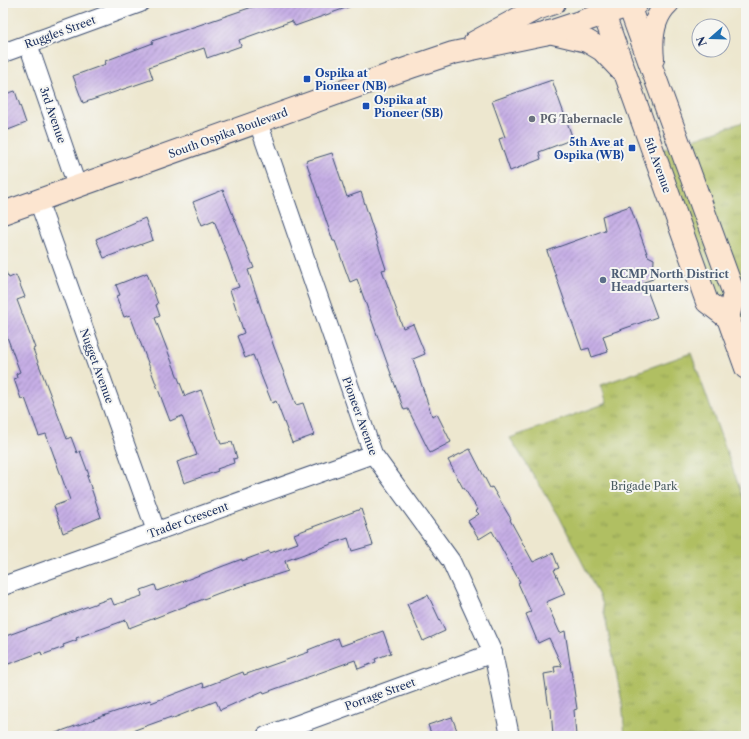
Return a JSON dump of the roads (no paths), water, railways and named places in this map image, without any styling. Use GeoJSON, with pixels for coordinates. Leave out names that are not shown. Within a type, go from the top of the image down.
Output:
{"type":"FeatureCollection","features":[{"type":"Feature","properties":{"kind":"main road"},"geometry":{"type":"LineString","coordinates":[[654,76],[652,40],[654,29],[659,16],[668,3]]}},
{"type":"Feature","properties":{"kind":"main road"},"geometry":{"type":"LineString","coordinates":[[631,4],[654,76],[734,294],[728,318],[746,368]]}},
{"type":"Feature","properties":{"kind":"main road","name":"South Ospika Boulevard"},"geometry":{"type":"LineString","coordinates":[[3,213],[453,54],[550,32],[602,8],[631,4]]}},
{"type":"Feature","properties":{"kind":"main road","name":"South Ospika Boulevard"},"geometry":{"type":"LineString","coordinates":[[453,54],[547,5]]}},
{"type":"Feature","properties":{"kind":"main road","name":"5th Avenue"},"geometry":{"type":"LineString","coordinates":[[602,8],[707,302],[728,318]]}},
{"type":"Feature","properties":{"kind":"main road"},"geometry":{"type":"LineString","coordinates":[[550,32],[587,41],[602,50],[625,73]]}},
{"type":"Feature","properties":{"kind":"street","name":"Ruggles Street"},"geometry":{"type":"LineString","coordinates":[[3,53],[140,3]]}},
{"type":"Feature","properties":{"kind":"street","name":"3rd Avenue"},"geometry":{"type":"LineString","coordinates":[[28,44],[77,186]]}},
{"type":"Feature","properties":{"kind":"street","name":"Pioneer Avenue"},"geometry":{"type":"LineString","coordinates":[[258,122],[373,454],[451,561],[493,653],[510,736]]}},
{"type":"Feature","properties":{"kind":"street","name":"Nugget Avenue"},"geometry":{"type":"LineString","coordinates":[[38,200],[156,532]]}},
{"type":"Feature","properties":{"kind":"street","name":"Trader Crescent"},"geometry":{"type":"LineString","coordinates":[[3,586],[373,454]]}},
{"type":"Feature","properties":{"kind":"street","name":"Portage Street"},"geometry":{"type":"LineString","coordinates":[[266,736],[493,653]]}},
{"type":"Feature","properties":{"kind":"place","name":"Ospika at Pioneer (NB)"},"geometry":{"type":"Point","coordinates":[307,79]}},
{"type":"Feature","properties":{"kind":"place","name":"Ospika at Pioneer (SB)"},"geometry":{"type":"Point","coordinates":[366,106]}},
{"type":"Feature","properties":{"kind":"place","name":"PG Tabernacle"},"geometry":{"type":"Point","coordinates":[532,119]}},
{"type":"Feature","properties":{"kind":"place","name":"5th Ave at Ospika (WB)"},"geometry":{"type":"Point","coordinates":[632,148]}},
{"type":"Feature","properties":{"kind":"place","name":"RCMP North District Headquarters"},"geometry":{"type":"Point","coordinates":[603,280]}},
{"type":"Feature","properties":{"kind":"park label","name":"Brigade Park"},"geometry":{"type":"Point","coordinates":[644,486]}}]}
